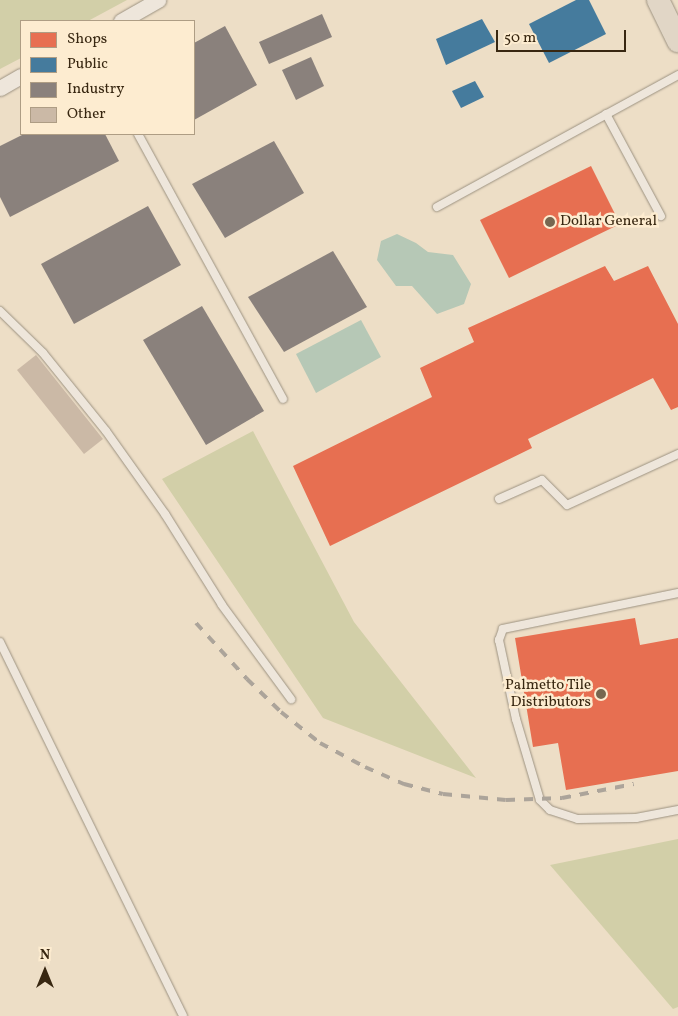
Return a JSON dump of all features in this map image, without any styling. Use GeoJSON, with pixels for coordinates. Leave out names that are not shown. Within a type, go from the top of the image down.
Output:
{"type":"FeatureCollection","features":[{"type":"Feature","properties":{"kind":"main road"},"geometry":{"type":"LineString","coordinates":[[658,0],[678,40]]}},
{"type":"Feature","properties":{"kind":"street"},"geometry":{"type":"LineString","coordinates":[[123,20],[158,0]]}},
{"type":"Feature","properties":{"kind":"street"},"geometry":{"type":"LineString","coordinates":[[0,88],[20,77]]}},
{"type":"Feature","properties":{"kind":"lane"},"geometry":{"type":"LineString","coordinates":[[437,207],[678,75]]}},
{"type":"Feature","properties":{"kind":"lane"},"geometry":{"type":"LineString","coordinates":[[606,114],[661,216]]}},
{"type":"Feature","properties":{"kind":"lane"},"geometry":{"type":"LineString","coordinates":[[139,135],[283,399]]}},
{"type":"Feature","properties":{"kind":"lane"},"geometry":{"type":"LineString","coordinates":[[0,311],[43,354],[106,431],[165,514],[222,605],[291,699]]}},
{"type":"Feature","properties":{"kind":"lane"},"geometry":{"type":"LineString","coordinates":[[499,499],[542,480],[567,505],[678,454]]}},
{"type":"Feature","properties":{"kind":"lane"},"geometry":{"type":"LineString","coordinates":[[678,593],[503,629],[498,640],[516,719],[540,800],[550,810],[578,819],[636,818],[678,810]]}},
{"type":"Feature","properties":{"kind":"lane"},"geometry":{"type":"LineString","coordinates":[[0,642],[183,1016]]}},
{"type":"Feature","properties":{"kind":"shaded area"},"geometry":{"type":"Polygon","coordinates":[[[0,0],[127,0],[90,20],[20,20],[20,59],[0,69],[0,0]]]}},
{"type":"Feature","properties":{"kind":"shaded area"},"geometry":{"type":"Polygon","coordinates":[[[397,234],[416,243],[428,252],[453,255],[471,284],[464,304],[437,314],[412,286],[396,286],[377,260],[381,241],[397,234]]]}},
{"type":"Feature","properties":{"kind":"shaded area"},"geometry":{"type":"Polygon","coordinates":[[[361,320],[381,357],[316,393],[296,354],[361,320]]]}},
{"type":"Feature","properties":{"kind":"shaded area"},"geometry":{"type":"Polygon","coordinates":[[[253,431],[354,622],[476,778],[323,718],[162,479],[253,431]]]}},
{"type":"Feature","properties":{"kind":"shaded area"},"geometry":{"type":"Polygon","coordinates":[[[678,839],[678,1007],[673,1009],[550,865],[678,839]]]}},
{"type":"Feature","properties":{"kind":"building: Shops","name":"Dollar General"},"geometry":{"type":"Polygon","coordinates":[[[591,166],[620,224],[509,278],[480,220],[591,166]]]}},
{"type":"Feature","properties":{"kind":"building: Shops"},"geometry":{"type":"Polygon","coordinates":[[[605,266],[614,281],[648,266],[678,324],[678,407],[671,410],[653,378],[528,439],[532,448],[330,546],[293,466],[432,397],[420,368],[474,342],[468,328],[605,266]]]}},
{"type":"Feature","properties":{"kind":"building: Shops","name":"Palmetto Tile Distributors"},"geometry":{"type":"Polygon","coordinates":[[[635,618],[640,645],[678,638],[678,771],[566,790],[558,743],[533,747],[515,638],[635,618]]]}},
{"type":"Feature","properties":{"kind":"building: Public"},"geometry":{"type":"Polygon","coordinates":[[[576,0],[589,0],[606,34],[549,63],[529,24],[576,0]]]}},
{"type":"Feature","properties":{"kind":"building: Public"},"geometry":{"type":"Polygon","coordinates":[[[482,19],[495,42],[446,65],[436,39],[482,19]]]}},
{"type":"Feature","properties":{"kind":"building: Public"},"geometry":{"type":"Polygon","coordinates":[[[475,81],[484,97],[461,108],[452,91],[475,81]]]}},
{"type":"Feature","properties":{"kind":"building: Industry"},"geometry":{"type":"Polygon","coordinates":[[[322,14],[332,37],[269,64],[259,42],[322,14]]]}},
{"type":"Feature","properties":{"kind":"building: Industry"},"geometry":{"type":"Polygon","coordinates":[[[225,26],[257,85],[195,119],[195,42],[225,26]]]}},
{"type":"Feature","properties":{"kind":"building: Industry"},"geometry":{"type":"Polygon","coordinates":[[[311,57],[324,86],[296,100],[282,70],[311,57]]]}},
{"type":"Feature","properties":{"kind":"building: Industry"},"geometry":{"type":"Polygon","coordinates":[[[22,135],[106,135],[119,161],[10,217],[0,197],[0,146],[22,135]]]}},
{"type":"Feature","properties":{"kind":"building: Industry"},"geometry":{"type":"Polygon","coordinates":[[[274,141],[304,193],[225,238],[192,184],[274,141]]]}},
{"type":"Feature","properties":{"kind":"building: Industry"},"geometry":{"type":"Polygon","coordinates":[[[148,206],[181,265],[74,324],[41,264],[148,206]]]}},
{"type":"Feature","properties":{"kind":"building: Industry"},"geometry":{"type":"Polygon","coordinates":[[[333,251],[367,307],[284,352],[248,297],[333,251]]]}},
{"type":"Feature","properties":{"kind":"building: Industry"},"geometry":{"type":"Polygon","coordinates":[[[202,306],[264,411],[206,445],[143,340],[202,306]]]}},
{"type":"Feature","properties":{"kind":"building: Other"},"geometry":{"type":"Polygon","coordinates":[[[36,355],[103,439],[84,454],[17,370],[36,355]]]}},
{"type":"Feature","properties":{"kind":"railway"},"geometry":{"type":"LineString","coordinates":[[196,623],[247,679],[281,712],[320,743],[365,767],[404,784],[443,794],[506,800],[562,798],[634,784]]}},
{"type":"Feature","properties":{"kind":"place","name":"Dollar General"},"geometry":{"type":"Point","coordinates":[550,222]}},
{"type":"Feature","properties":{"kind":"place","name":"Palmetto Tile Distributors"},"geometry":{"type":"Point","coordinates":[601,694]}}]}
